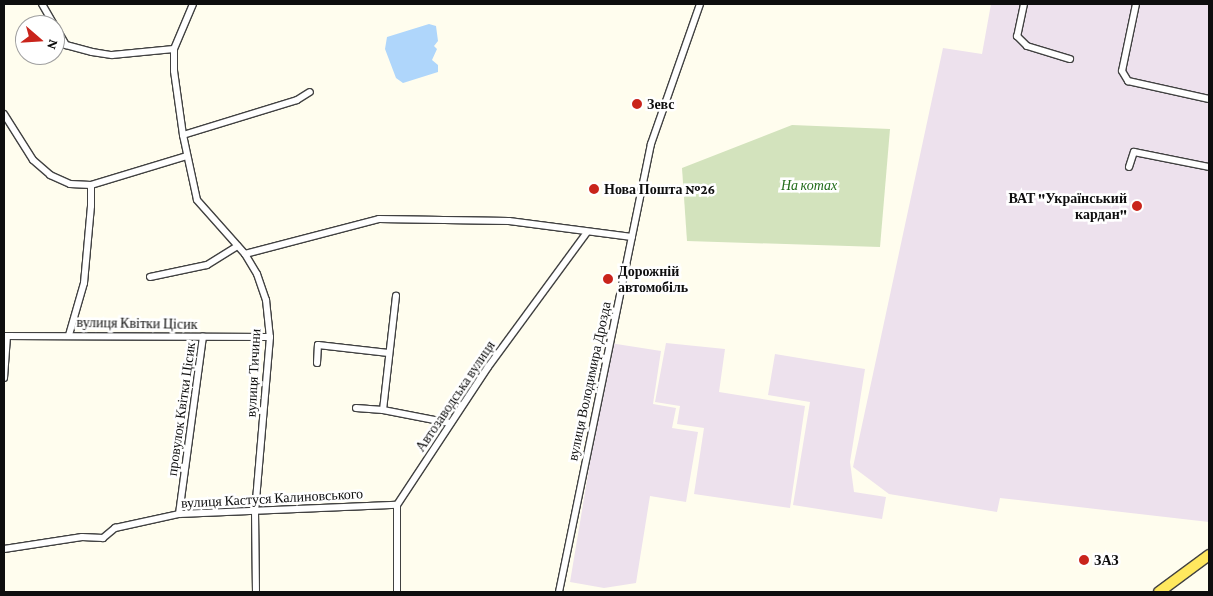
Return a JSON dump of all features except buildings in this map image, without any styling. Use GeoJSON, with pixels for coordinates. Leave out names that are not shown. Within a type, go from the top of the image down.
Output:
{"type":"FeatureCollection","features":[{"type":"Feature","properties":{"kind":"main road"},"geometry":{"type":"LineString","coordinates":[[1159,592],[1209,555]]}},
{"type":"Feature","properties":{"kind":"street"},"geometry":{"type":"LineString","coordinates":[[42,4],[49,15]]}},
{"type":"Feature","properties":{"kind":"street","name":"вулиця Тичини"},"geometry":{"type":"LineString","coordinates":[[193,4],[174,49],[174,71],[183,135],[197,200],[245,254],[257,274],[266,300],[270,337],[256,511],[256,592]]}},
{"type":"Feature","properties":{"kind":"street"},"geometry":{"type":"LineString","coordinates":[[693,4],[695,17]]}},
{"type":"Feature","properties":{"kind":"street","name":"вулиця Володимира Дрозда"},"geometry":{"type":"LineString","coordinates":[[559,592],[651,144],[700,4]]}},
{"type":"Feature","properties":{"kind":"street"},"geometry":{"type":"LineString","coordinates":[[1024,4],[1018,36],[1027,46],[1070,59]]}},
{"type":"Feature","properties":{"kind":"street"},"geometry":{"type":"LineString","coordinates":[[1136,4],[1122,71],[1128,82],[1209,99]]}},
{"type":"Feature","properties":{"kind":"street"},"geometry":{"type":"LineString","coordinates":[[65,43],[92,52],[112,55],[174,49]]}},
{"type":"Feature","properties":{"kind":"street"},"geometry":{"type":"LineString","coordinates":[[183,135],[297,100],[310,92]]}},
{"type":"Feature","properties":{"kind":"street"},"geometry":{"type":"LineString","coordinates":[[4,114],[33,160],[50,175],[70,184],[91,185],[188,156]]}},
{"type":"Feature","properties":{"kind":"street"},"geometry":{"type":"LineString","coordinates":[[1129,167],[1134,152],[1209,167]]}},
{"type":"Feature","properties":{"kind":"street"},"geometry":{"type":"LineString","coordinates":[[69,335],[84,283],[92,206],[91,185]]}},
{"type":"Feature","properties":{"kind":"street"},"geometry":{"type":"LineString","coordinates":[[245,254],[379,219],[509,221],[632,238]]}},
{"type":"Feature","properties":{"kind":"street","name":"Автозаводська вулиця"},"geometry":{"type":"LineString","coordinates":[[397,505],[450,424],[587,232]]}},
{"type":"Feature","properties":{"kind":"street"},"geometry":{"type":"LineString","coordinates":[[150,277],[207,265],[237,246]]}},
{"type":"Feature","properties":{"kind":"street"},"geometry":{"type":"LineString","coordinates":[[383,410],[396,296]]}},
{"type":"Feature","properties":{"kind":"street"},"geometry":{"type":"LineString","coordinates":[[4,378],[5,336]]}},
{"type":"Feature","properties":{"kind":"street","name":"вулиця Квітки Цісик"},"geometry":{"type":"LineString","coordinates":[[5,336],[270,337]]}},
{"type":"Feature","properties":{"kind":"street","name":"провулок Квітки Цісик"},"geometry":{"type":"LineString","coordinates":[[180,514],[203,337]]}},
{"type":"Feature","properties":{"kind":"street"},"geometry":{"type":"LineString","coordinates":[[317,363],[318,345],[389,354]]}},
{"type":"Feature","properties":{"kind":"street"},"geometry":{"type":"LineString","coordinates":[[356,408],[383,410],[450,424]]}},
{"type":"Feature","properties":{"kind":"street"},"geometry":{"type":"LineString","coordinates":[[397,505],[397,592]]}},
{"type":"Feature","properties":{"kind":"street","name":"вулиця Кастуся Калиновського"},"geometry":{"type":"LineString","coordinates":[[4,549],[82,537],[103,538],[115,528],[180,514],[397,505]]}},
{"type":"Feature","properties":{"kind":"shaded area"},"geometry":{"type":"Polygon","coordinates":[[[991,4],[1209,4],[1209,522],[1000,498],[997,512],[889,494],[853,467],[943,48],[982,54],[991,4]]]}},
{"type":"Feature","properties":{"kind":"shaded area"},"geometry":{"type":"Polygon","coordinates":[[[610,343],[661,351],[653,404],[676,408],[672,428],[698,432],[686,502],[650,496],[636,583],[604,588],[570,582],[610,343]]]}},
{"type":"Feature","properties":{"kind":"shaded area"},"geometry":{"type":"Polygon","coordinates":[[[666,343],[725,349],[719,392],[805,406],[790,508],[694,494],[704,428],[677,424],[680,406],[655,402],[666,343]]]}},
{"type":"Feature","properties":{"kind":"shaded area"},"geometry":{"type":"Polygon","coordinates":[[[775,354],[865,369],[850,462],[854,492],[886,497],[882,519],[793,505],[810,402],[768,395],[775,354]]]}},
{"type":"Feature","properties":{"kind":"green space","name":"На котах"},"geometry":{"type":"Polygon","coordinates":[[[792,125],[890,129],[880,247],[687,241],[682,168],[792,125]]]}},
{"type":"Feature","properties":{"kind":"water"},"geometry":{"type":"Polygon","coordinates":[[[429,24],[436,26],[438,41],[434,46],[437,49],[432,60],[438,65],[438,72],[403,83],[396,78],[385,49],[387,37],[429,24]]]}},
{"type":"Feature","properties":{"kind":"place","name":"Зевс"},"geometry":{"type":"Point","coordinates":[637,104]}},
{"type":"Feature","properties":{"kind":"place","name":"Нова Пошта №26"},"geometry":{"type":"Point","coordinates":[594,189]}},
{"type":"Feature","properties":{"kind":"place","name":"ВАТ \"Український кардан\""},"geometry":{"type":"Point","coordinates":[1137,206]}},
{"type":"Feature","properties":{"kind":"place","name":"Дорожній автомобіль"},"geometry":{"type":"Point","coordinates":[608,279]}},
{"type":"Feature","properties":{"kind":"place","name":"ЗАЗ"},"geometry":{"type":"Point","coordinates":[1084,560]}}]}
